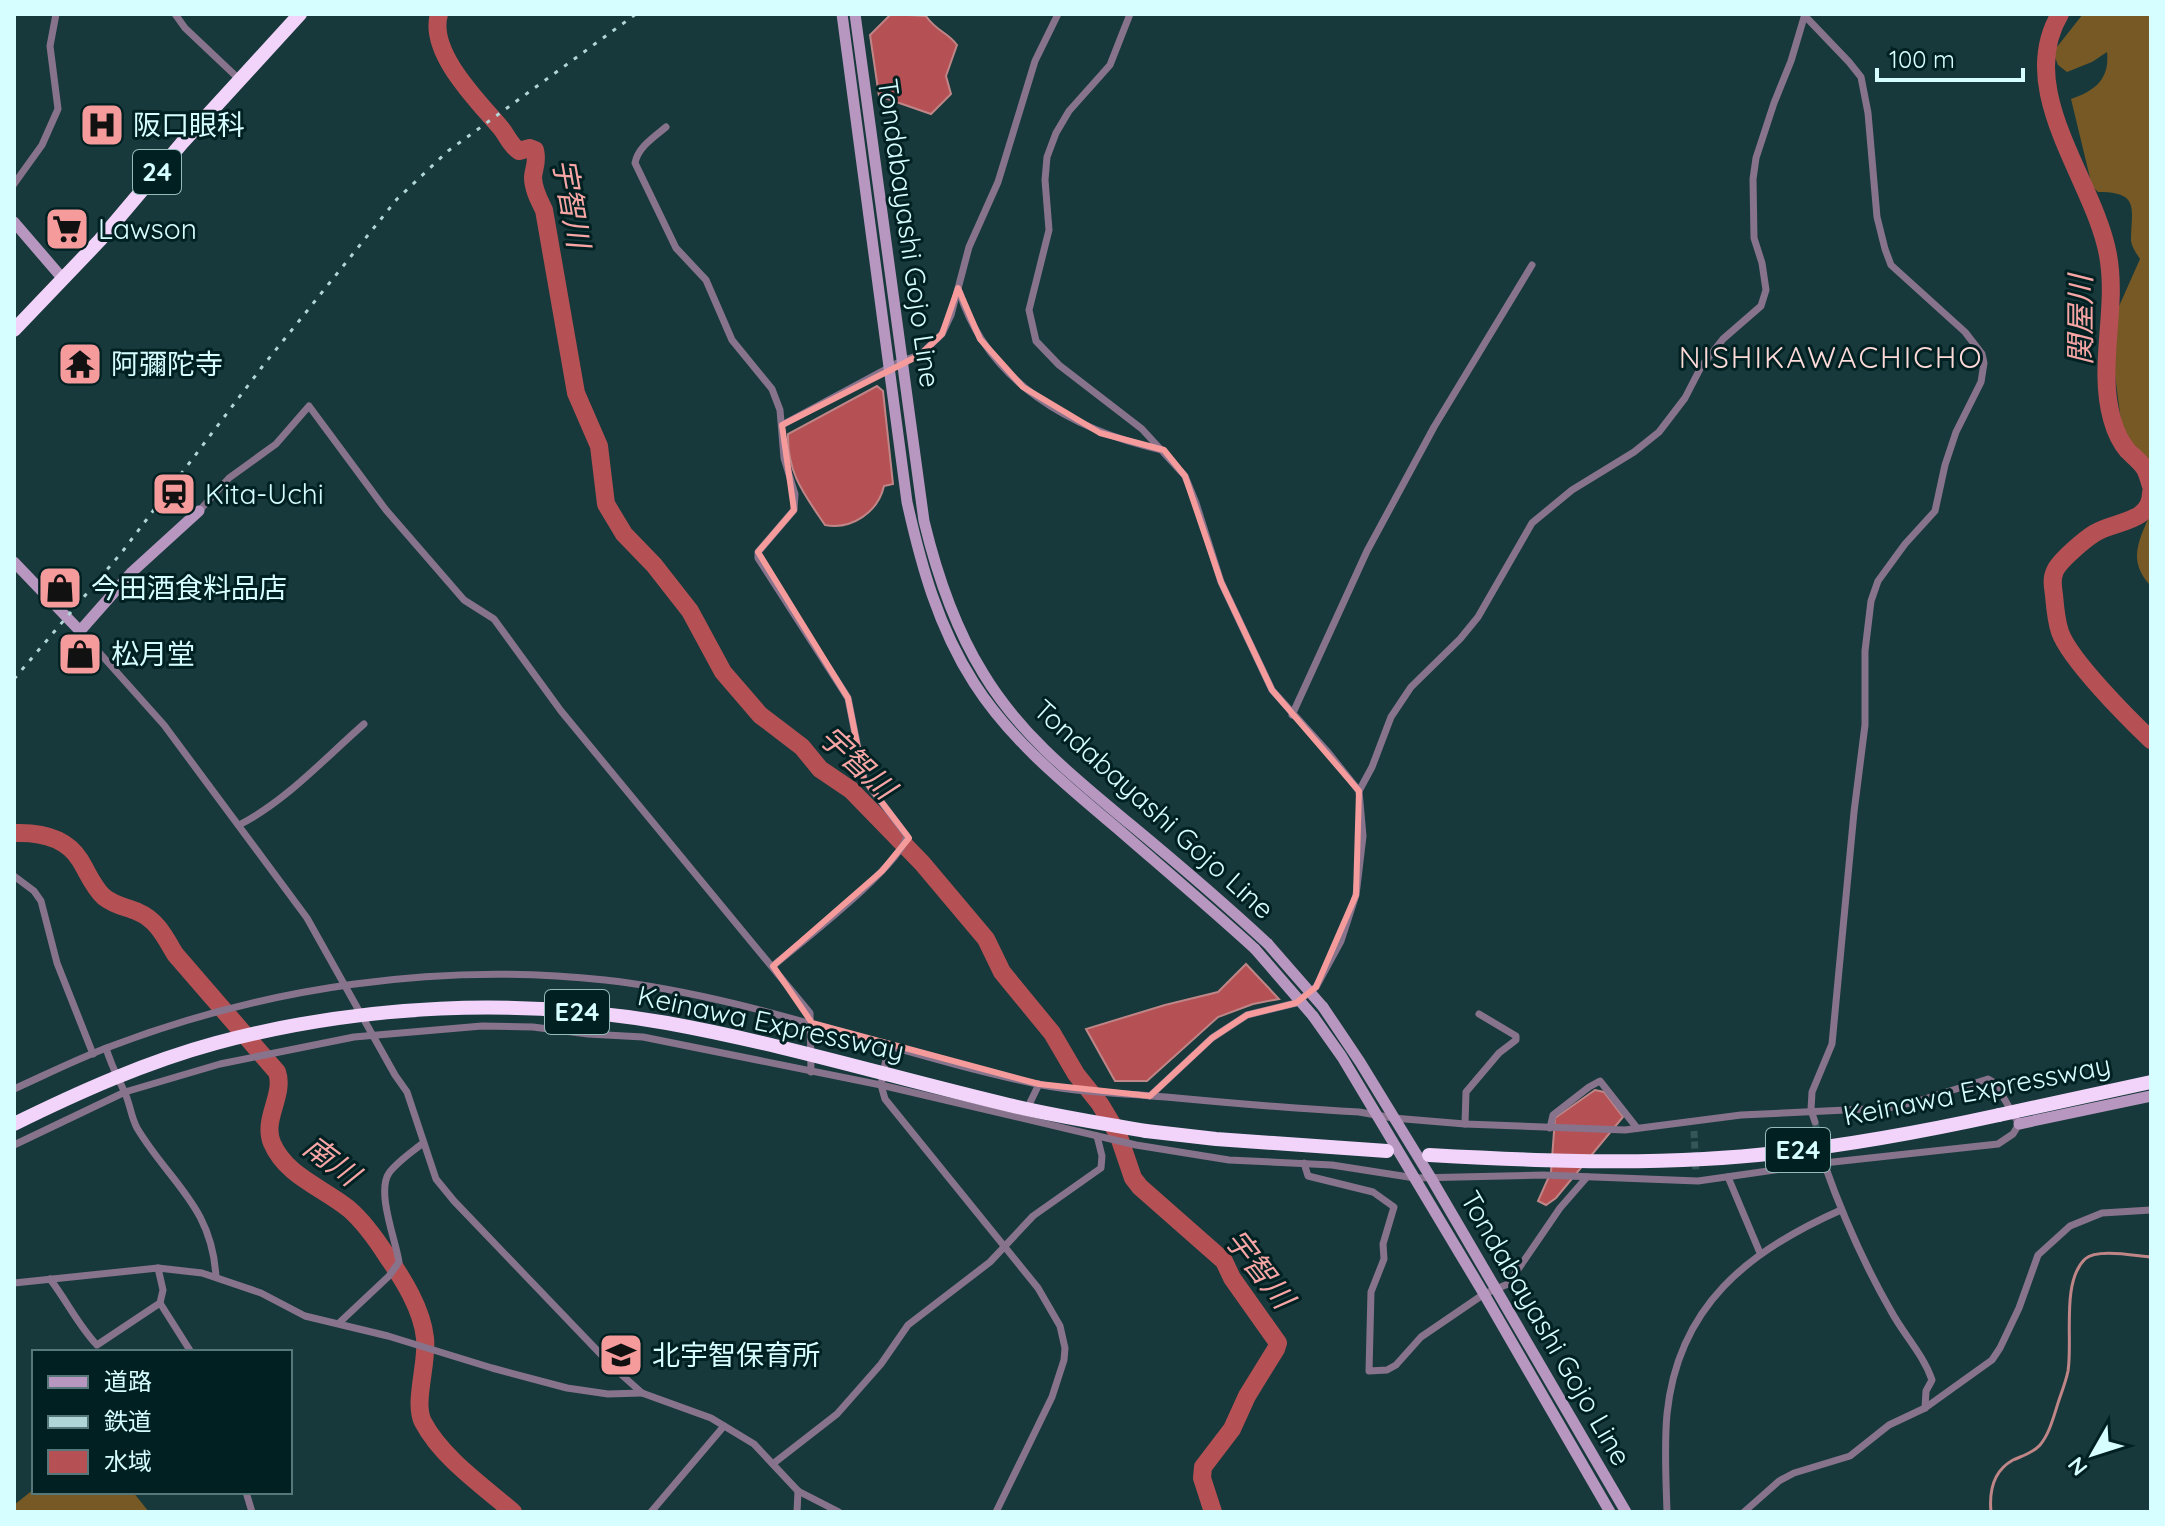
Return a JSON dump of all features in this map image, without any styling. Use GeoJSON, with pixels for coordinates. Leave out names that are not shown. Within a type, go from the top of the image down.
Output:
{"type":"FeatureCollection","features":[{"type":"Feature","properties":{"kind":"highway","name":"24"},"geometry":{"type":"LineString","coordinates":[[14,330],[300,14]]}},
{"type":"Feature","properties":{"kind":"highway","name":"Keinawa Expressway"},"geometry":{"type":"LineString","coordinates":[[14,1124],[107,1081],[214,1043],[334,1018],[457,1007],[562,1011],[664,1022],[764,1043],[1009,1105],[1146,1131],[1387,1151]]}},
{"type":"Feature","properties":{"kind":"highway","name":"Keinawa Expressway"},"geometry":{"type":"LineString","coordinates":[[1429,1155],[1544,1168],[1594,1162],[1705,1159],[1787,1151],[1935,1129],[2151,1082]]}},
{"type":"Feature","properties":{"kind":"main road","name":"Tondabayashi Gojo Line"},"geometry":{"type":"LineString","coordinates":[[842,14],[907,502],[923,571],[951,641],[973,682],[1006,725],[1063,783],[1255,949],[1313,1016],[1342,1057],[1626,1512]]}},
{"type":"Feature","properties":{"kind":"main road","name":"Tondabayashi Gojo Line"},"geometry":{"type":"LineString","coordinates":[[855,14],[922,511],[932,555],[962,638],[1006,706],[1037,743],[1221,900],[1268,944],[1323,1007],[1431,1178],[1610,1512]]}},
{"type":"Feature","properties":{"kind":"main road"},"geometry":{"type":"LineString","coordinates":[[14,222],[63,279]]}},
{"type":"Feature","properties":{"kind":"main road"},"geometry":{"type":"LineString","coordinates":[[14,562],[80,631],[132,572],[199,511]]}},
{"type":"Feature","properties":{"kind":"main road"},"geometry":{"type":"LineString","coordinates":[[2019,1124],[2149,1097]]}},
{"type":"Feature","properties":{"kind":"street"},"geometry":{"type":"LineString","coordinates":[[14,184],[42,145],[58,109],[50,46],[56,14]]}},
{"type":"Feature","properties":{"kind":"street"},"geometry":{"type":"LineString","coordinates":[[175,14],[185,28],[240,80]]}},
{"type":"Feature","properties":{"kind":"street"},"geometry":{"type":"LineString","coordinates":[[782,425],[901,361],[920,355],[942,334],[969,247],[998,182],[1035,61],[1058,14]]}},
{"type":"Feature","properties":{"kind":"street"},"geometry":{"type":"LineString","coordinates":[[1130,14],[1110,65],[1069,111],[1047,157],[1045,180],[1049,230],[1029,310],[1036,341],[1059,365],[1142,429],[1185,476],[1227,595],[1272,690],[1359,791]]}},
{"type":"Feature","properties":{"kind":"street"},"geometry":{"type":"LineString","coordinates":[[1150,1096],[1212,1038],[1247,1015],[1296,1003],[1316,987],[1341,941],[1356,895],[1363,836],[1359,791],[1372,767],[1391,717],[1411,687],[1478,617],[1532,523],[1572,490],[1634,452],[1659,432],[1723,339],[1761,306],[1765,299],[1762,263],[1754,238],[1753,179],[1756,158],[1805,15],[1861,77],[1868,113],[1877,217],[1891,265],[1965,332],[1982,354],[1984,363],[1981,382],[1956,432],[1945,465],[1935,511],[1905,544],[1878,581],[1871,601],[1865,651],[1865,725],[1832,1044],[1812,1092],[1811,1110],[1815,1122]]}},
{"type":"Feature","properties":{"kind":"street"},"geometry":{"type":"LineString","coordinates":[[666,127],[644,146],[635,163],[676,248],[706,280],[732,340],[772,389],[780,410],[784,458],[795,494],[794,510],[758,552],[758,558],[848,698],[864,779],[907,836],[900,851],[882,871],[773,966]]}},
{"type":"Feature","properties":{"kind":"street"},"geometry":{"type":"LineString","coordinates":[[1292,715],[1367,551],[1434,427],[1532,265]]}},
{"type":"Feature","properties":{"kind":"street"},"geometry":{"type":"LineString","coordinates":[[958,288],[968,319],[980,339],[1023,387],[1046,404],[1100,433],[1164,450]]}},
{"type":"Feature","properties":{"kind":"street"},"geometry":{"type":"LineString","coordinates":[[199,511],[229,478],[276,444],[309,406],[386,510],[464,600],[494,619],[561,711],[810,1013],[811,1072]]}},
{"type":"Feature","properties":{"kind":"street"},"geometry":{"type":"LineString","coordinates":[[80,631],[164,725],[307,918],[407,1092],[436,1179],[613,1367],[642,1393]]}},
{"type":"Feature","properties":{"kind":"street"},"geometry":{"type":"LineString","coordinates":[[239,825],[263,813],[364,724]]}},
{"type":"Feature","properties":{"kind":"street"},"geometry":{"type":"LineString","coordinates":[[14,876],[34,891],[41,901],[57,963],[93,1054]]}},
{"type":"Feature","properties":{"kind":"street"},"geometry":{"type":"LineString","coordinates":[[14,1089],[106,1048],[240,1006],[346,984],[446,975],[603,980],[695,995],[1039,1084],[1108,1093],[1465,1124],[1625,1130],[1811,1110],[1888,1108],[1988,1079],[1995,1083],[2019,1124],[2013,1134],[1998,1144],[1728,1177],[1587,1177],[1544,1168],[1415,1178],[1304,1163],[1229,1160],[1136,1145],[881,1085],[643,1037],[533,1027],[400,1031],[244,1058],[125,1092],[14,1145]]}},
{"type":"Feature","properties":{"kind":"street"},"geometry":{"type":"LineString","coordinates":[[1465,1124],[1466,1092],[1499,1053],[1516,1040],[1516,1036],[1479,1014]]}},
{"type":"Feature","properties":{"kind":"street"},"geometry":{"type":"LineString","coordinates":[[889,1044],[881,1085],[885,1099],[1038,1288],[1060,1326],[1064,1360],[1052,1397],[996,1512]]}},
{"type":"Feature","properties":{"kind":"street"},"geometry":{"type":"LineString","coordinates":[[106,1048],[136,1126],[183,1188],[208,1231],[215,1255],[216,1277]]}},
{"type":"Feature","properties":{"kind":"street"},"geometry":{"type":"LineString","coordinates":[[1550,1128],[1553,1115],[1600,1081],[1637,1128]]}},
{"type":"Feature","properties":{"kind":"street"},"geometry":{"type":"LineString","coordinates":[[1022,1120],[1039,1084]]}},
{"type":"Feature","properties":{"kind":"street"},"geometry":{"type":"LineString","coordinates":[[1691,1122],[1694,1131]]}},
{"type":"Feature","properties":{"kind":"street"},"geometry":{"type":"LineString","coordinates":[[774,1463],[837,1414],[881,1364],[908,1325],[990,1262],[1043,1209],[1101,1168],[1102,1156],[1097,1136]]}},
{"type":"Feature","properties":{"kind":"street"},"geometry":{"type":"LineString","coordinates":[[339,1323],[389,1276],[399,1262],[384,1186],[388,1174],[423,1143]]}},
{"type":"Feature","properties":{"kind":"street"},"geometry":{"type":"LineString","coordinates":[[1304,1163],[1308,1176],[1373,1192],[1394,1207],[1383,1244],[1384,1259],[1371,1292],[1369,1371],[1387,1370],[1396,1365],[1421,1337],[1490,1292],[1508,1284],[1560,1208],[1587,1177]]}},
{"type":"Feature","properties":{"kind":"street"},"geometry":{"type":"LineString","coordinates":[[1824,1163],[1841,1210],[1891,1312],[1926,1363],[1932,1380],[1926,1391],[1925,1408]]}},
{"type":"Feature","properties":{"kind":"street"},"geometry":{"type":"LineString","coordinates":[[1728,1177],[1760,1253]]}},
{"type":"Feature","properties":{"kind":"street"},"geometry":{"type":"LineString","coordinates":[[1667,1512],[1667,1415],[1671,1385],[1684,1342],[1694,1322],[1712,1297],[1760,1253],[1803,1227],[1841,1210]]}},
{"type":"Feature","properties":{"kind":"street"},"geometry":{"type":"LineString","coordinates":[[1744,1512],[1787,1477],[1850,1456],[1889,1425],[1925,1408],[1992,1360],[2019,1308],[2038,1255],[2070,1226],[2102,1213],[2151,1210]]}},
{"type":"Feature","properties":{"kind":"street"},"geometry":{"type":"LineString","coordinates":[[50,1279],[69,1303],[79,1326],[97,1345],[160,1303],[163,1290],[158,1268]]}},
{"type":"Feature","properties":{"kind":"street"},"geometry":{"type":"LineString","coordinates":[[14,1283],[158,1268],[216,1277],[261,1293],[305,1316],[567,1388],[608,1394],[642,1393],[711,1418],[754,1444],[798,1491],[839,1512]]}},
{"type":"Feature","properties":{"kind":"street"},"geometry":{"type":"LineString","coordinates":[[160,1303],[190,1350]]}},
{"type":"Feature","properties":{"kind":"street"},"geometry":{"type":"LineString","coordinates":[[651,1512],[724,1426]]}},
{"type":"Feature","properties":{"kind":"street"},"geometry":{"type":"LineString","coordinates":[[797,1512],[798,1491]]}},
{"type":"Feature","properties":{"kind":"highlighted area"},"geometry":{"type":"Polygon","coordinates":[[[958,288],[980,339],[1023,387],[1100,433],[1164,450],[1185,476],[1221,582],[1272,690],[1359,791],[1356,895],[1316,987],[1296,1003],[1247,1015],[1212,1038],[1150,1096],[1039,1084],[812,1023],[773,966],[882,871],[909,838],[864,779],[848,698],[758,552],[794,510],[782,425],[920,355],[942,334],[958,288]]]}},
{"type":"Feature","properties":{"kind":"shaded area"},"geometry":{"type":"Polygon","coordinates":[[[2083,14],[2151,14],[2151,470],[2122,429],[2113,360],[2116,313],[2140,259],[2131,241],[2131,204],[2121,195],[2098,192],[2092,186],[2071,99],[2099,83],[2106,70],[2107,52],[2067,72],[2058,65],[2053,52],[2083,14]]]}},
{"type":"Feature","properties":{"kind":"shaded area"},"geometry":{"type":"Polygon","coordinates":[[[2151,512],[2151,586],[2143,576],[2137,558],[2151,512]]]}},
{"type":"Feature","properties":{"kind":"shaded area"},"geometry":{"type":"Polygon","coordinates":[[[32,1491],[32,1494],[135,1494],[149,1512],[14,1512],[14,1505],[32,1491]]]}},
{"type":"Feature","properties":{"kind":"water"},"geometry":{"type":"Polygon","coordinates":[[[891,14],[926,16],[957,45],[946,76],[951,94],[931,114],[879,96],[870,35],[891,14]]]}},
{"type":"Feature","properties":{"kind":"water"},"geometry":{"type":"Polygon","coordinates":[[[877,386],[883,391],[893,484],[884,486],[876,504],[854,522],[825,525],[794,472],[788,434],[877,386]]]}},
{"type":"Feature","properties":{"kind":"water"},"geometry":{"type":"Polygon","coordinates":[[[1246,964],[1279,999],[1253,1004],[1218,1017],[1147,1081],[1115,1081],[1086,1029],[1218,992],[1246,964]]]}},
{"type":"Feature","properties":{"kind":"water"},"geometry":{"type":"Polygon","coordinates":[[[1595,1090],[1604,1092],[1623,1117],[1556,1198],[1546,1205],[1538,1201],[1551,1172],[1555,1118],[1595,1090]]]}},
{"type":"Feature","properties":{"kind":"waterway","name":"宇智川"},"geometry":{"type":"LineString","coordinates":[[439,14],[441,44],[457,75],[516,149],[535,150],[533,181],[544,210],[576,393],[599,446],[606,504],[624,534],[654,565],[690,611],[723,672],[760,715],[802,747],[820,769],[851,790],[922,863],[986,939],[1002,972],[1052,1033],[1076,1074],[1100,1104],[1118,1134],[1133,1178],[1224,1261],[1232,1278],[1278,1343],[1232,1429],[1203,1467],[1202,1478],[1213,1512]]}},
{"type":"Feature","properties":{"kind":"waterway","name":"関屋川"},"geometry":{"type":"LineString","coordinates":[[2060,14],[2048,43],[2046,73],[2051,104],[2100,226],[2108,255],[2111,296],[2106,378],[2112,419],[2118,436],[2143,466],[2151,486]]}},
{"type":"Feature","properties":{"kind":"waterway","name":"関屋川"},"geometry":{"type":"LineString","coordinates":[[2151,493],[2149,503],[2138,516],[2095,533],[2073,550],[2057,567],[2053,583],[2058,623],[2066,644],[2101,688],[2151,740]]}},
{"type":"Feature","properties":{"kind":"waterway","name":"南川"},"geometry":{"type":"LineString","coordinates":[[14,833],[42,835],[60,841],[74,852],[104,897],[150,920],[175,954],[277,1072],[278,1089],[270,1125],[272,1143],[295,1173],[354,1214],[393,1265],[411,1295],[423,1327],[425,1348],[420,1404],[423,1422],[441,1448],[513,1512]]}},
{"type":"Feature","properties":{"kind":"waterway"},"geometry":{"type":"LineString","coordinates":[[1991,1512],[1992,1489],[2001,1470],[2037,1448],[2051,1424],[2068,1371],[2070,1296],[2078,1269],[2085,1259],[2098,1254],[2151,1257]]}},
{"type":"Feature","properties":{"kind":"tunnel"},"geometry":{"type":"LineString","coordinates":[[1815,1122],[1824,1163]]}},
{"type":"Feature","properties":{"kind":"tunnel"},"geometry":{"type":"LineString","coordinates":[[1694,1131],[1696,1173]]}},
{"type":"Feature","properties":{"kind":"railway"},"geometry":{"type":"LineString","coordinates":[[14,679],[122,552],[262,367],[397,199],[448,151],[636,14]]}},
{"type":"Feature","properties":{"kind":"place","name":"阪口眼科"},"geometry":{"type":"Point","coordinates":[102,125]}},
{"type":"Feature","properties":{"kind":"place","name":"Lawson"},"geometry":{"type":"Point","coordinates":[67,229]}},
{"type":"Feature","properties":{"kind":"place","name":"阿彌陀寺"},"geometry":{"type":"Point","coordinates":[80,364]}},
{"type":"Feature","properties":{"kind":"place","name":"Kita-Uchi"},"geometry":{"type":"Point","coordinates":[174,494]}},
{"type":"Feature","properties":{"kind":"place","name":"今田酒食料品店"},"geometry":{"type":"Point","coordinates":[60,588]}},
{"type":"Feature","properties":{"kind":"place","name":"松月堂"},"geometry":{"type":"Point","coordinates":[80,654]}},
{"type":"Feature","properties":{"kind":"place","name":"北宇智保育所"},"geometry":{"type":"Point","coordinates":[621,1355]}},
{"type":"Feature","properties":{"kind":"district","name":"NISHIKAWACHICHO"},"geometry":{"type":"Point","coordinates":[1831,358]}}]}
